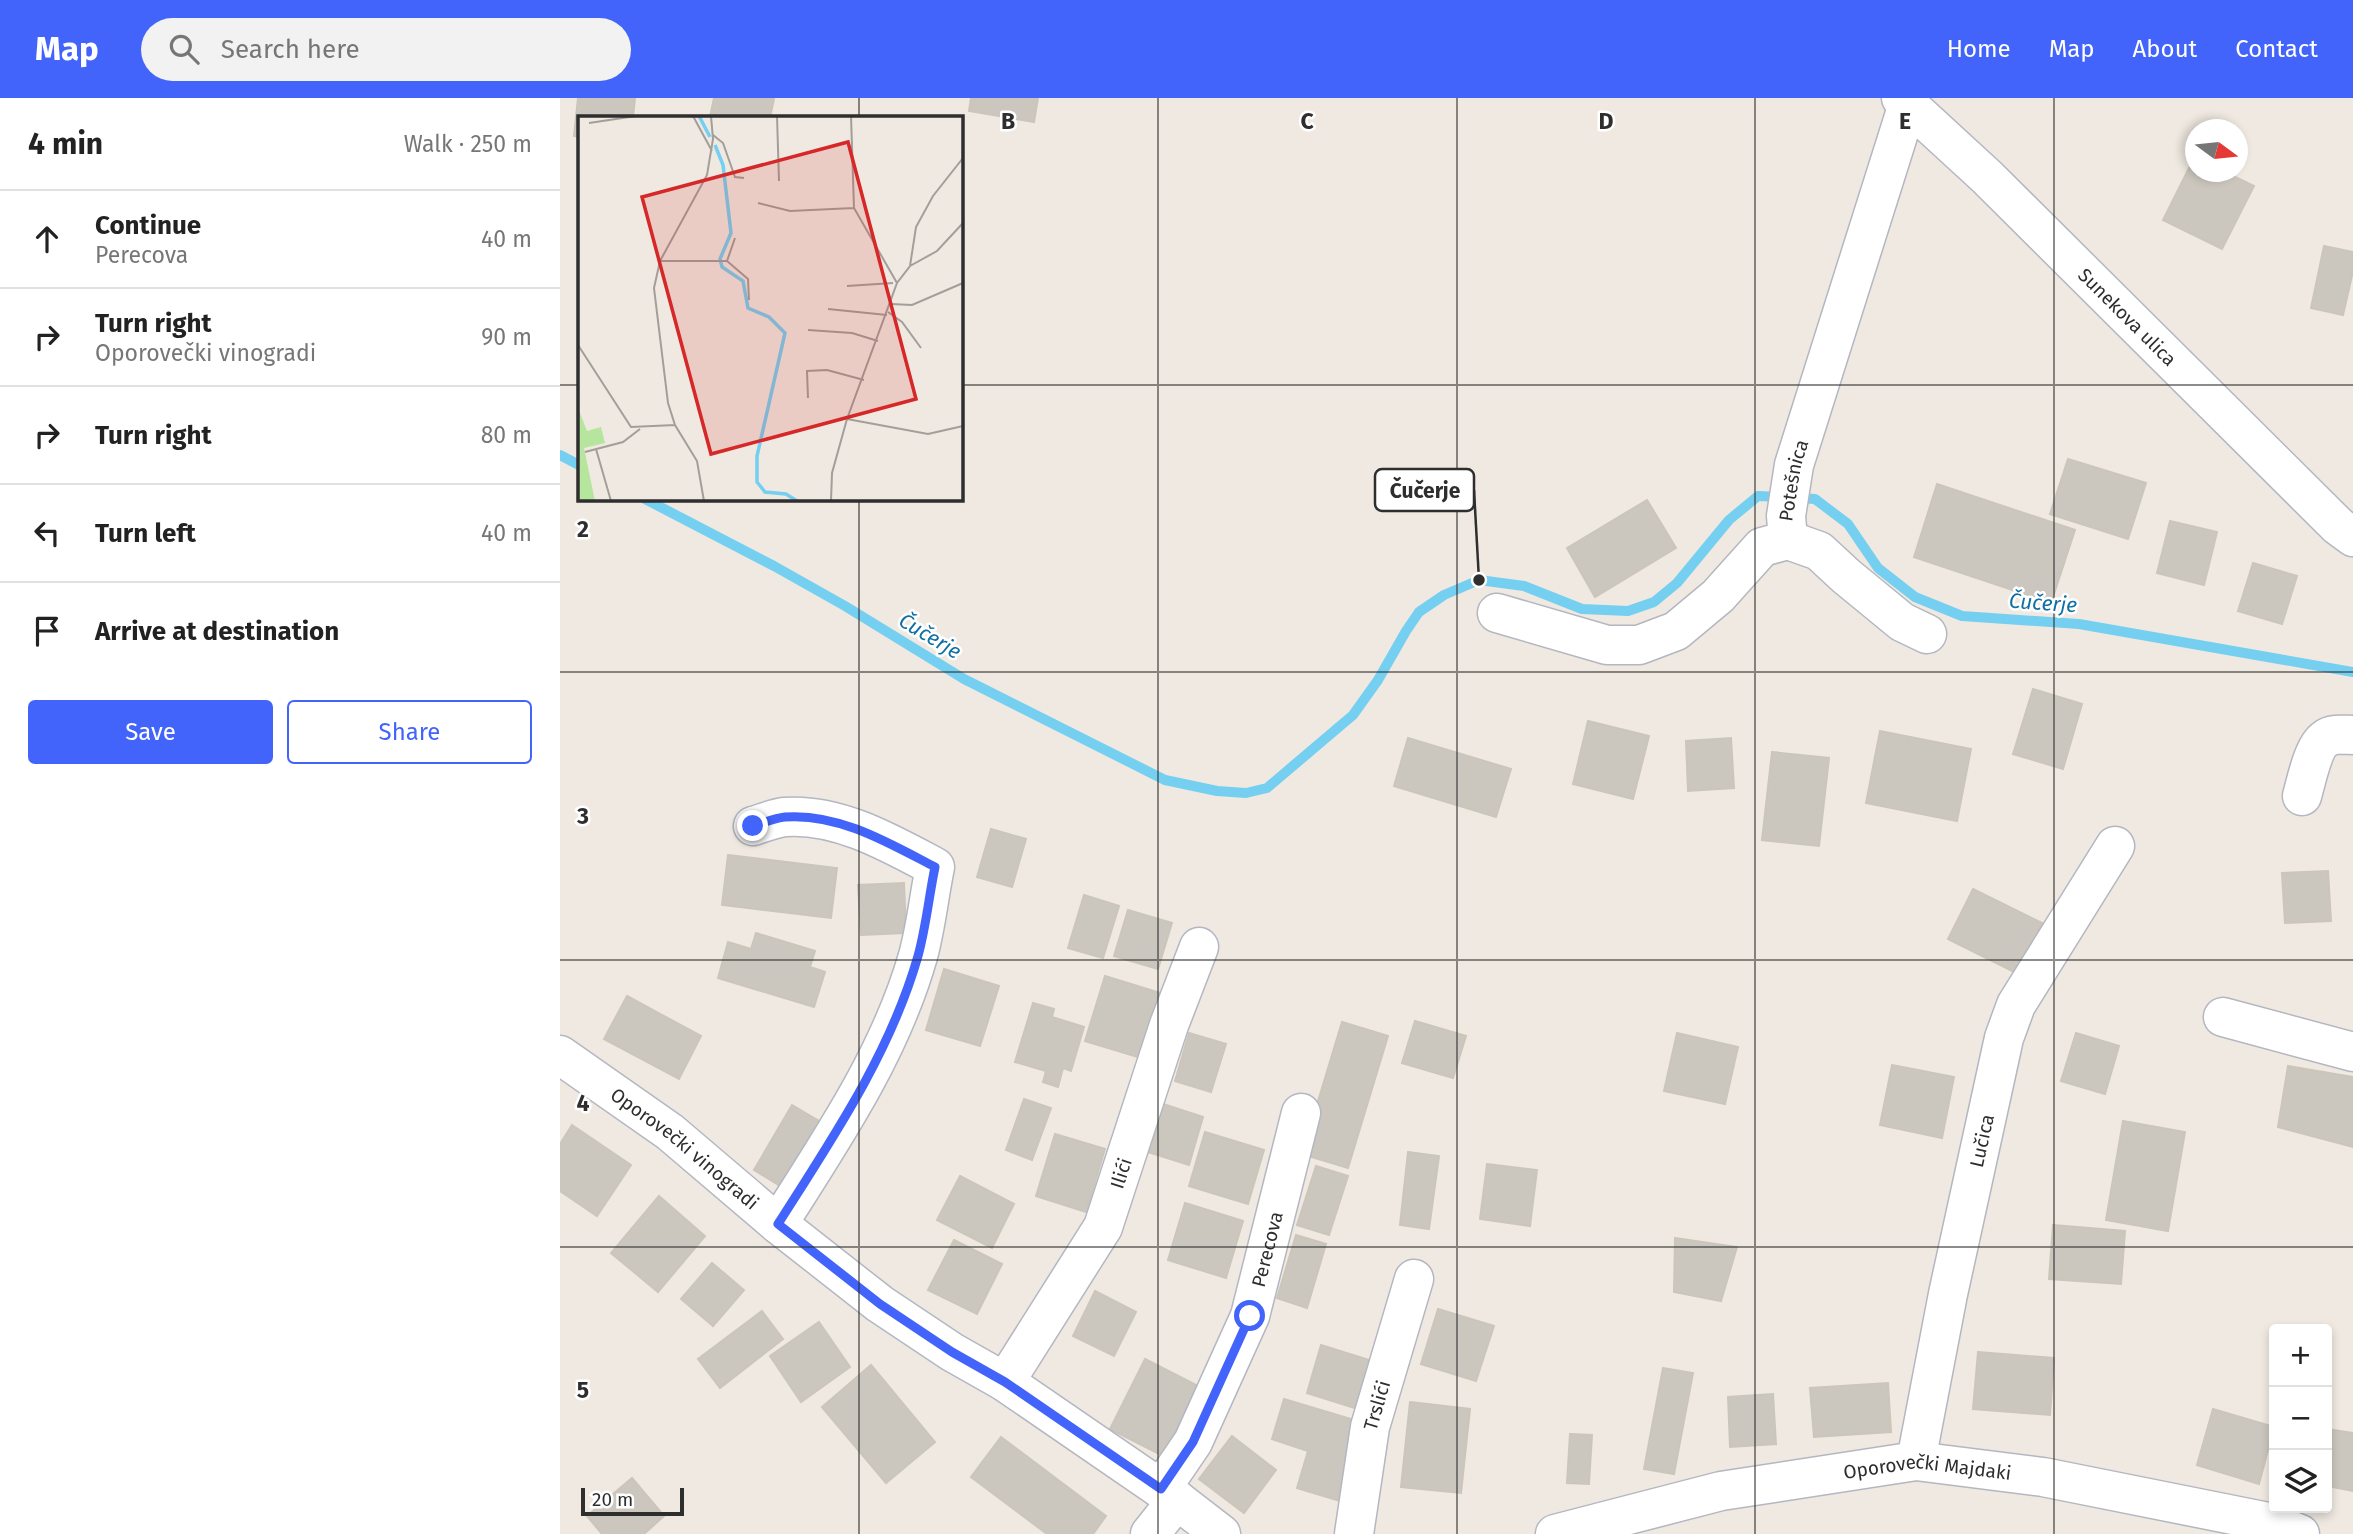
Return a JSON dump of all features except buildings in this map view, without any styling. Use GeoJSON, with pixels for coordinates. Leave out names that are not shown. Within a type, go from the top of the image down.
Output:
{"type":"FeatureCollection","features":[{"type":"Feature","properties":{"kind":"street","name":"Potešnica"},"geometry":{"type":"LineString","coordinates":[[1497,613],[1606,645],[1639,645],[1676,631],[1718,596],[1762,547],[1787,528],[1794,465],[1905,101]]}},
{"type":"Feature","properties":{"kind":"street","name":"Sunekova ulica"},"geometry":{"type":"LineString","coordinates":[[1905,101],[1987,177],[2338,526],[2353,537]]}},
{"type":"Feature","properties":{"kind":"street"},"geometry":{"type":"LineString","coordinates":[[1787,528],[1819,551],[1902,622],[1927,634]]}},
{"type":"Feature","properties":{"kind":"street"},"geometry":{"type":"LineString","coordinates":[[2302,796],[2316,752],[2325,738],[2353,735]]}},
{"type":"Feature","properties":{"kind":"street"},"geometry":{"type":"LineString","coordinates":[[753,826],[785,817],[832,821],[878,836],[935,867],[918,955],[902,1004],[853,1105],[778,1224]]}},
{"type":"Feature","properties":{"kind":"street","name":"Lučica"},"geometry":{"type":"LineString","coordinates":[[1916,1461],[1948,1294],[2004,1038],[2016,1005],[2115,846]]}},
{"type":"Feature","properties":{"kind":"street","name":"Ilići"},"geometry":{"type":"LineString","coordinates":[[1005,1382],[1102,1227],[1169,1025],[1199,947]]}},
{"type":"Feature","properties":{"kind":"street"},"geometry":{"type":"LineString","coordinates":[[2224,1017],[2353,1052]]}},
{"type":"Feature","properties":{"kind":"street","name":"Oporovečki vinogradi"},"geometry":{"type":"LineString","coordinates":[[560,1055],[670,1132],[778,1224],[880,1304],[952,1352],[1005,1382],[1221,1534]]}},
{"type":"Feature","properties":{"kind":"street","name":"Perecova"},"geometry":{"type":"LineString","coordinates":[[1150,1534],[1250,1316],[1301,1113]]}},
{"type":"Feature","properties":{"kind":"street","name":"Trslići"},"geometry":{"type":"LineString","coordinates":[[1354,1534],[1370,1427],[1414,1279]]}},
{"type":"Feature","properties":{"kind":"street","name":"Oporovečki Majdaki"},"geometry":{"type":"LineString","coordinates":[[1555,1534],[1721,1491],[1916,1461],[2066,1482],[2273,1523],[2300,1534]]}},
{"type":"Feature","properties":{"kind":"waterway","name":"Čučerje"},"geometry":{"type":"LineString","coordinates":[[560,455],[578,464]]}},
{"type":"Feature","properties":{"kind":"waterway","name":"Čučerje"},"geometry":{"type":"LineString","coordinates":[[647,500],[845,606],[964,679],[1165,780],[1217,791],[1246,793],[1267,788],[1353,715],[1378,680],[1419,612],[1444,595],[1479,580],[1524,586],[1582,609],[1628,611],[1654,602],[1677,583],[1729,520],[1758,496],[1781,497]]}},
{"type":"Feature","properties":{"kind":"waterway","name":"Čučerje"},"geometry":{"type":"LineString","coordinates":[[1797,498],[1815,499],[1848,524],[1878,568],[1915,597],[1962,616],[2079,624],[2353,672]]}},
{"type":"Feature","properties":{"kind":"place","name":"Čučerje"},"geometry":{"type":"Point","coordinates":[1479,580]}},
{"type":"Feature","properties":{"kind":"route"},"geometry":{"type":"LineString","coordinates":[[753,826],[785,817],[832,821],[878,836],[935,867],[918,955],[902,1004],[853,1105],[778,1224],[880,1304],[952,1352],[1005,1382],[1161,1489],[1193,1442],[1250,1316]]}}]}
